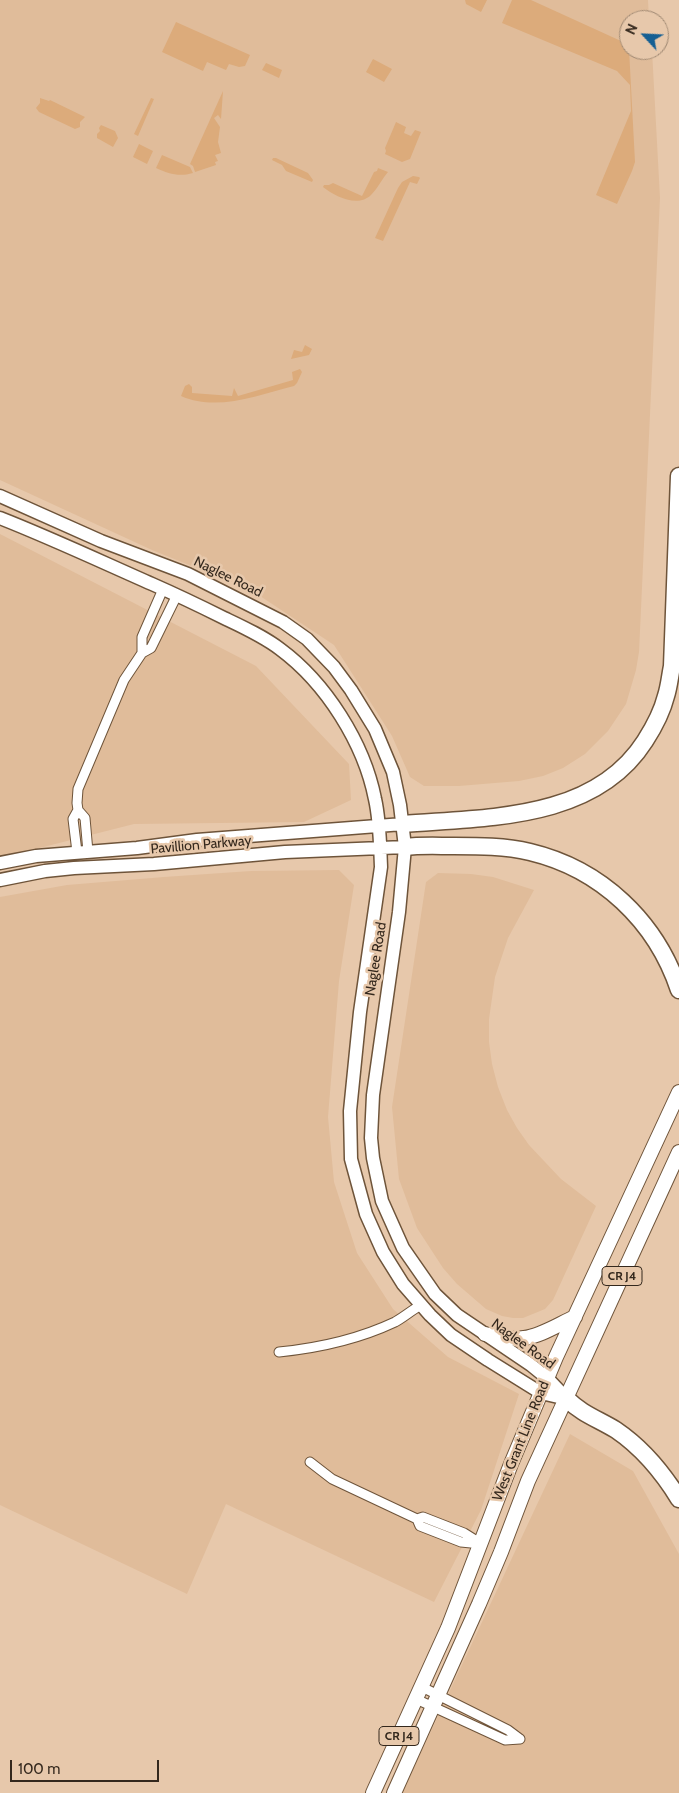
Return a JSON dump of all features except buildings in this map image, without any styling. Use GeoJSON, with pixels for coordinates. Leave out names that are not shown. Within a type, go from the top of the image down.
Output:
{"type":"FeatureCollection","features":[{"type":"Feature","properties":{"kind":"highway"},"geometry":{"type":"LineString","coordinates":[[403,824],[517,814],[568,801],[589,792],[608,780],[623,769],[638,752],[653,728],[666,697],[672,666],[679,476]]}},
{"type":"Feature","properties":{"kind":"highway"},"geometry":{"type":"LineString","coordinates":[[405,847],[464,846],[508,848],[552,858],[580,871],[611,891],[637,916],[661,949],[679,990]]}},
{"type":"Feature","properties":{"kind":"highway"},"geometry":{"type":"LineString","coordinates":[[567,1399],[579,1411],[604,1423],[632,1443],[656,1467],[679,1498]]}},
{"type":"Feature","properties":{"kind":"main road","name":"Naglee Road"},"geometry":{"type":"LineString","coordinates":[[0,496],[101,542],[188,574],[276,618],[307,638],[334,667],[351,690],[375,729],[393,772],[403,824],[405,847],[399,912],[390,964],[373,1095],[371,1138],[382,1201],[403,1248],[435,1294],[457,1315],[517,1355],[547,1378],[567,1399]]}},
{"type":"Feature","properties":{"kind":"main road","name":"Naglee Road"},"geometry":{"type":"LineString","coordinates":[[0,518],[47,536],[177,595],[257,634],[280,649],[302,668],[339,713],[364,763],[375,799],[380,848],[381,867],[360,1012],[350,1111],[351,1160],[366,1214],[383,1252],[403,1284],[430,1316],[451,1335],[488,1360],[541,1392],[567,1399]]}},
{"type":"Feature","properties":{"kind":"main road","name":"Pavillion Parkway"},"geometry":{"type":"LineString","coordinates":[[0,863],[36,856],[137,848],[197,840],[403,824]]}},
{"type":"Feature","properties":{"kind":"main road","name":"Pavillion Parkway"},"geometry":{"type":"LineString","coordinates":[[0,880],[36,872],[74,868],[154,864],[286,852],[405,847]]}},
{"type":"Feature","properties":{"kind":"main road","name":"West Grant Line Road"},"geometry":{"type":"LineString","coordinates":[[373,1793],[448,1628],[511,1464],[547,1378],[679,1092]]}},
{"type":"Feature","properties":{"kind":"main road","name":"West Grant Line Road"},"geometry":{"type":"LineString","coordinates":[[394,1793],[501,1552],[528,1481],[679,1152]]}},
{"type":"Feature","properties":{"kind":"main road"},"geometry":{"type":"LineString","coordinates":[[485,1334],[508,1338],[536,1336],[574,1317]]}},
{"type":"Feature","properties":{"kind":"street"},"geometry":{"type":"LineString","coordinates":[[142,653],[142,638],[163,589]]}},
{"type":"Feature","properties":{"kind":"street"},"geometry":{"type":"LineString","coordinates":[[82,852],[85,818],[78,810],[78,789],[124,680],[142,653],[151,648],[177,595]]}},
{"type":"Feature","properties":{"kind":"street"},"geometry":{"type":"LineString","coordinates":[[279,1352],[303,1350],[359,1337],[396,1321],[421,1305]]}},
{"type":"Feature","properties":{"kind":"street"},"geometry":{"type":"LineString","coordinates":[[310,1462],[332,1479],[416,1519],[420,1526],[461,1542],[481,1544]]}},
{"type":"Feature","properties":{"kind":"street"},"geometry":{"type":"LineString","coordinates":[[419,1693],[508,1730],[520,1740],[505,1740],[419,1693]]}},
{"type":"Feature","properties":{"kind":"shaded area"},"geometry":{"type":"Polygon","coordinates":[[[0,0],[648,0],[648,10],[619,10],[619,60],[653,60],[660,198],[639,652],[626,704],[608,731],[585,754],[563,768],[543,776],[519,781],[459,786],[424,786],[410,777],[392,736],[334,645],[251,590],[152,550],[0,480],[0,0]]]}},
{"type":"Feature","properties":{"kind":"shaded area"},"geometry":{"type":"Polygon","coordinates":[[[465,0],[487,0],[481,12],[466,4],[465,0]]]}},
{"type":"Feature","properties":{"kind":"shaded area"},"geometry":{"type":"Polygon","coordinates":[[[512,0],[531,0],[619,40],[619,60],[630,60],[635,162],[617,204],[596,195],[631,111],[630,85],[617,71],[502,23],[512,0]]]}},
{"type":"Feature","properties":{"kind":"shaded area"},"geometry":{"type":"Polygon","coordinates":[[[176,22],[250,55],[245,66],[239,67],[229,64],[226,70],[207,62],[203,71],[162,52],[176,22]]]}},
{"type":"Feature","properties":{"kind":"shaded area"},"geometry":{"type":"Polygon","coordinates":[[[373,59],[392,69],[384,82],[366,72],[373,59]]]}},
{"type":"Feature","properties":{"kind":"shaded area"},"geometry":{"type":"Polygon","coordinates":[[[266,63],[282,70],[279,78],[262,70],[266,63]]]}},
{"type":"Feature","properties":{"kind":"shaded area"},"geometry":{"type":"Polygon","coordinates":[[[223,91],[221,119],[218,115],[214,118],[220,127],[218,142],[221,153],[215,155],[218,161],[215,162],[216,165],[195,172],[190,164],[223,91]]]}},
{"type":"Feature","properties":{"kind":"shaded area"},"geometry":{"type":"Polygon","coordinates":[[[40,98],[50,100],[85,117],[80,122],[80,127],[75,129],[39,112],[36,108],[40,103],[40,98]]]}},
{"type":"Feature","properties":{"kind":"shaded area"},"geometry":{"type":"Polygon","coordinates":[[[151,98],[154,99],[138,136],[134,134],[151,98]]]}},
{"type":"Feature","properties":{"kind":"shaded area"},"geometry":{"type":"Polygon","coordinates":[[[396,122],[406,127],[404,133],[411,136],[415,130],[421,132],[410,159],[402,162],[385,154],[385,148],[396,122]]]}},
{"type":"Feature","properties":{"kind":"shaded area"},"geometry":{"type":"Polygon","coordinates":[[[101,125],[115,131],[118,138],[113,147],[97,138],[101,125]]]}},
{"type":"Feature","properties":{"kind":"shaded area"},"geometry":{"type":"Polygon","coordinates":[[[139,144],[153,151],[147,164],[133,157],[139,144]]]}},
{"type":"Feature","properties":{"kind":"shaded area"},"geometry":{"type":"Polygon","coordinates":[[[162,155],[190,167],[193,173],[174,174],[156,168],[162,155]]]}},
{"type":"Feature","properties":{"kind":"shaded area"},"geometry":{"type":"Polygon","coordinates":[[[273,158],[308,173],[313,180],[312,182],[286,171],[282,165],[272,160],[273,158]]]}},
{"type":"Feature","properties":{"kind":"shaded area"},"geometry":{"type":"Polygon","coordinates":[[[378,168],[388,172],[366,199],[353,201],[333,194],[323,187],[333,183],[362,196],[378,168]]]}},
{"type":"Feature","properties":{"kind":"shaded area"},"geometry":{"type":"Polygon","coordinates":[[[413,176],[420,178],[417,184],[410,182],[383,241],[375,238],[398,188],[402,182],[413,176]]]}},
{"type":"Feature","properties":{"kind":"shaded area"},"geometry":{"type":"Polygon","coordinates":[[[305,345],[312,349],[309,355],[291,359],[294,350],[302,352],[305,345]]]}},
{"type":"Feature","properties":{"kind":"shaded area"},"geometry":{"type":"Polygon","coordinates":[[[300,369],[302,372],[294,386],[252,397],[223,402],[209,402],[195,401],[181,396],[185,386],[189,384],[192,387],[192,393],[232,396],[234,388],[238,396],[293,380],[292,372],[300,369]]]}},
{"type":"Feature","properties":{"kind":"shaded area"},"geometry":{"type":"Polygon","coordinates":[[[0,534],[256,666],[349,764],[351,800],[304,822],[134,824],[0,858],[0,534]]]}},
{"type":"Feature","properties":{"kind":"shaded area"},"geometry":{"type":"Polygon","coordinates":[[[339,870],[354,885],[339,981],[328,1117],[334,1182],[357,1253],[393,1309],[448,1357],[519,1394],[481,1510],[434,1602],[226,1504],[187,1594],[0,1505],[0,897],[67,885],[164,877],[251,871],[339,870]]]}},
{"type":"Feature","properties":{"kind":"shaded area"},"geometry":{"type":"Polygon","coordinates":[[[438,873],[493,877],[534,890],[508,938],[495,977],[489,1019],[489,1042],[492,1064],[507,1110],[529,1145],[561,1179],[596,1206],[553,1300],[545,1309],[523,1318],[502,1316],[486,1309],[457,1284],[443,1268],[417,1228],[399,1179],[392,1107],[426,882],[438,873]]]}},
{"type":"Feature","properties":{"kind":"shaded area"},"geometry":{"type":"Polygon","coordinates":[[[570,1434],[633,1471],[679,1554],[679,1793],[402,1793],[570,1434]]]}}]}
